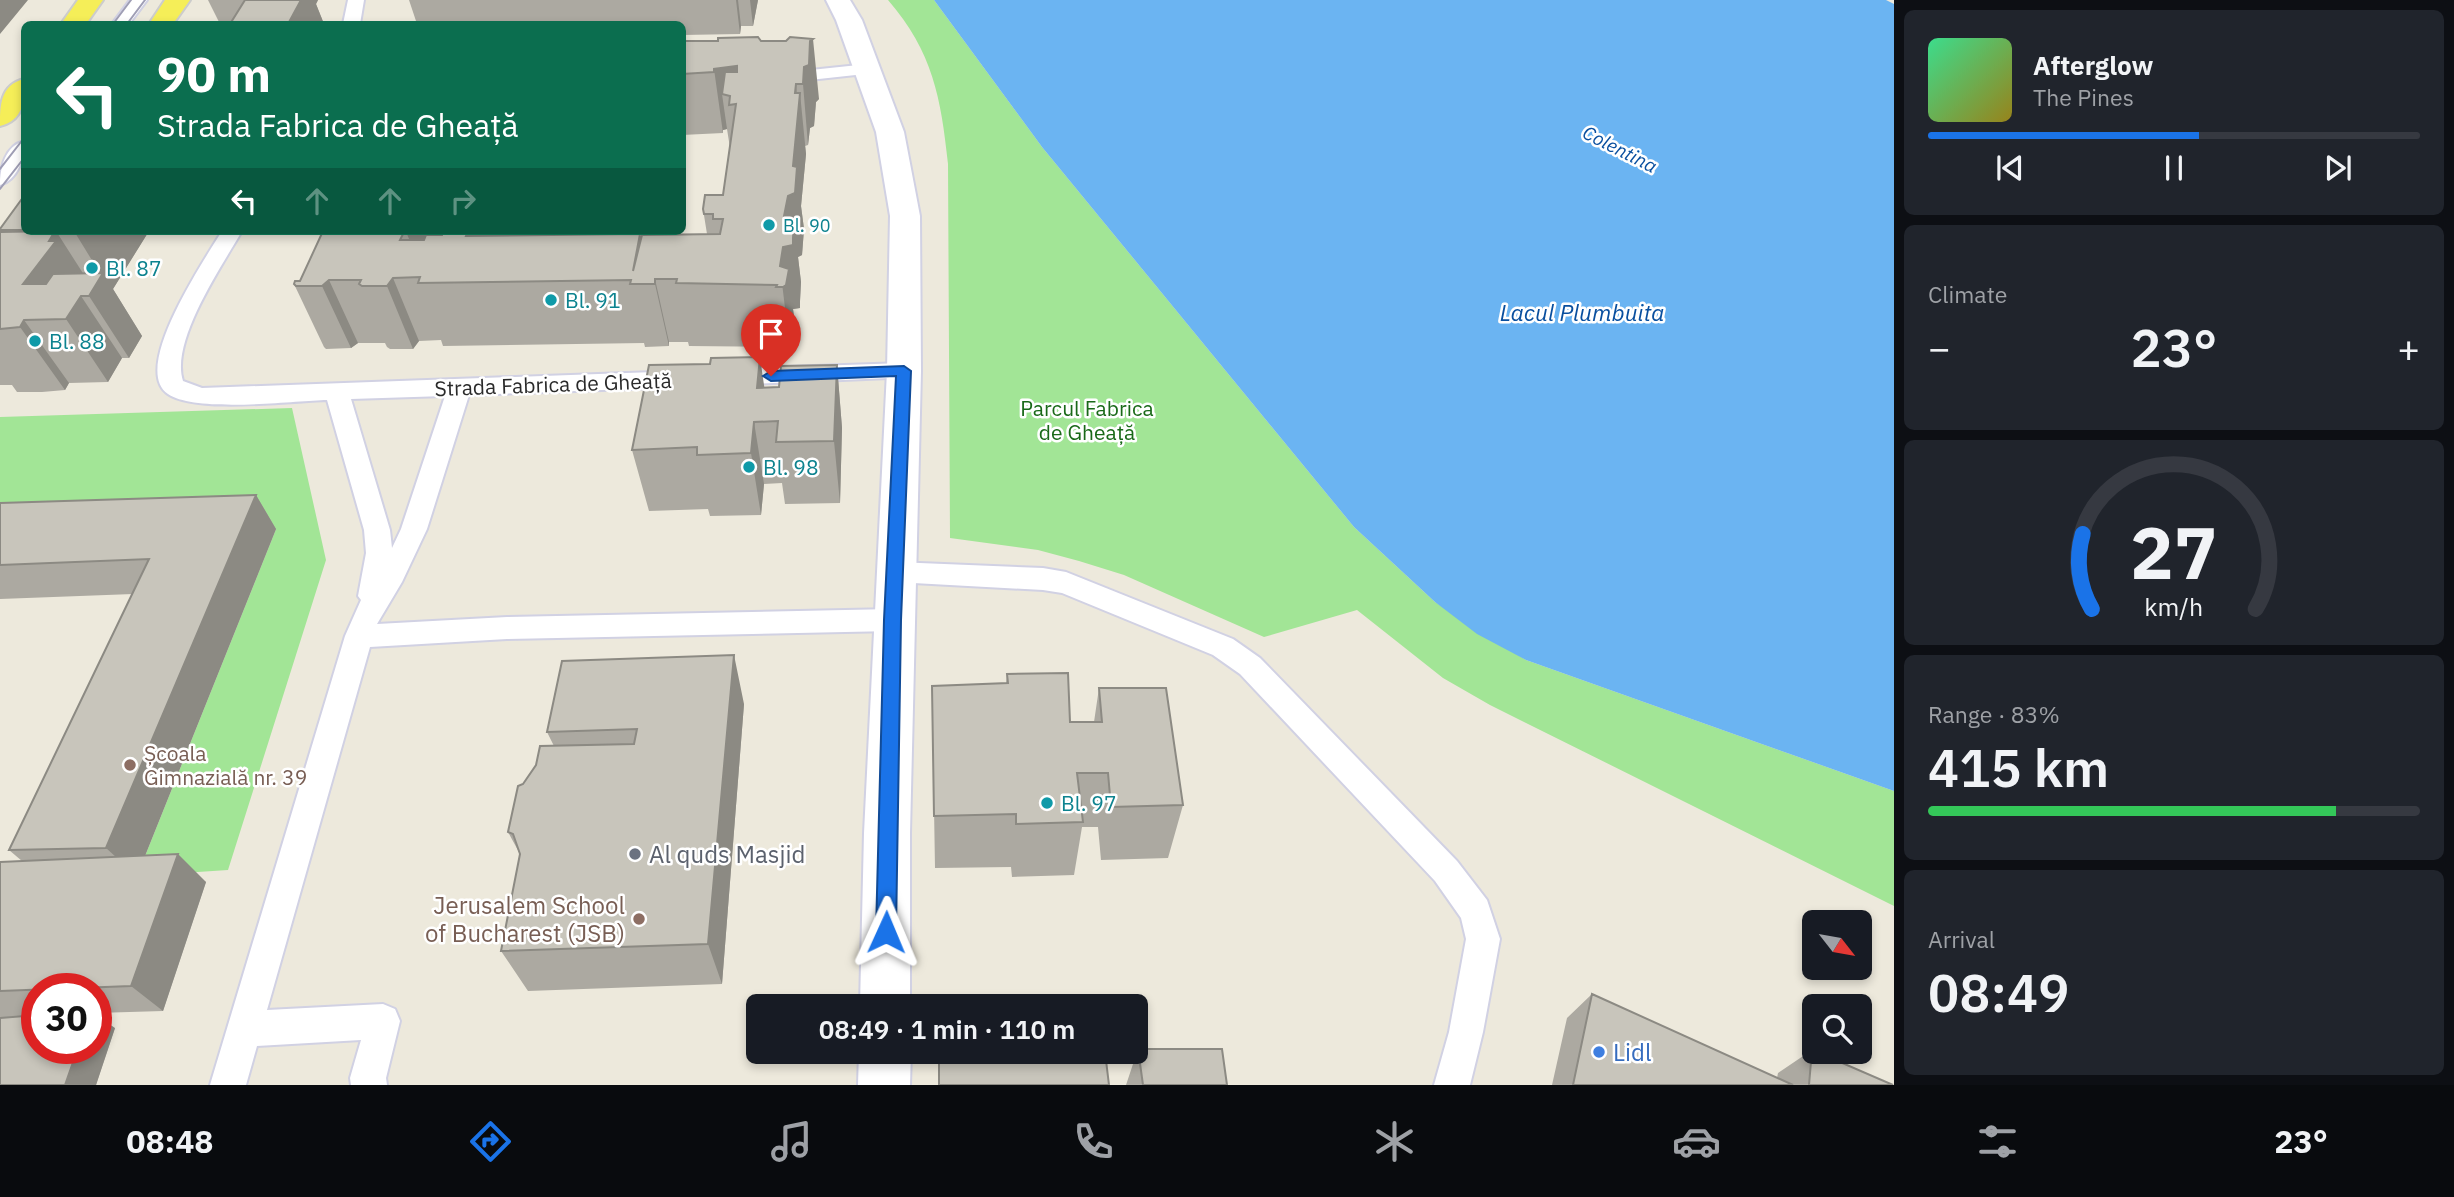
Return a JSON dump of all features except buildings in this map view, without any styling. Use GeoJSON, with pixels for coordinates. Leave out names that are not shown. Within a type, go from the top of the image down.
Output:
{"type":"FeatureCollection","features":[{"type":"Feature","properties":{"kind":"main road"},"geometry":{"type":"LineString","coordinates":[[75,21],[91,0]]}},
{"type":"Feature","properties":{"kind":"main road"},"geometry":{"type":"LineString","coordinates":[[163,21],[178,0]]}},
{"type":"Feature","properties":{"kind":"main road"},"geometry":{"type":"LineString","coordinates":[[0,118],[21,91]]}},
{"type":"Feature","properties":{"kind":"street"},"geometry":{"type":"LineString","coordinates":[[838,0],[849,20],[890,132],[905,216],[904,371],[892,620],[885,994]]}},
{"type":"Feature","properties":{"kind":"street"},"geometry":{"type":"LineString","coordinates":[[884,1064],[884,1085]]}},
{"type":"Feature","properties":{"kind":"lane"},"geometry":{"type":"LineString","coordinates":[[122,21],[139,0]]}},
{"type":"Feature","properties":{"kind":"lane"},"geometry":{"type":"LineString","coordinates":[[352,21],[356,0]]}},
{"type":"Feature","properties":{"kind":"lane"},"geometry":{"type":"LineString","coordinates":[[762,80],[868,69]]}},
{"type":"Feature","properties":{"kind":"lane"},"geometry":{"type":"LineString","coordinates":[[0,179],[21,151]]}},
{"type":"Feature","properties":{"kind":"lane"},"geometry":{"type":"LineString","coordinates":[[202,396],[184,393],[173,386],[168,377],[169,355],[173,342],[230,235]]}},
{"type":"Feature","properties":{"kind":"lane","name":"Strada Fabrica de Gheață"},"geometry":{"type":"LineString","coordinates":[[202,396],[904,371]]}},
{"type":"Feature","properties":{"kind":"lane"},"geometry":{"type":"LineString","coordinates":[[364,623],[389,582],[414,529],[459,388]]}},
{"type":"Feature","properties":{"kind":"lane"},"geometry":{"type":"LineString","coordinates":[[228,1085],[364,623],[379,553],[376,530],[337,392]]}},
{"type":"Feature","properties":{"kind":"lane"},"geometry":{"type":"LineString","coordinates":[[895,572],[1043,579],[1066,583],[1223,647],[1250,666],[1447,871],[1475,911],[1483,939],[1466,1032],[1452,1085]]}},
{"type":"Feature","properties":{"kind":"lane"},"geometry":{"type":"LineString","coordinates":[[364,623],[507,628],[892,620]]}},
{"type":"Feature","properties":{"kind":"lane"},"geometry":{"type":"LineString","coordinates":[[244,1029],[383,1021],[368,1078],[369,1085]]}},
{"type":"Feature","properties":{"kind":"green space","name":"Parcul Fabrica de Gheață"},"geometry":{"type":"Polygon","coordinates":[[[888,0],[934,0],[1042,147],[1354,527],[1435,602],[1526,660],[1894,791],[1894,906],[1490,705],[1443,678],[1357,610],[1264,637],[1124,575],[1038,550],[950,538],[948,164],[938,97],[925,57],[903,19],[888,0]]]}},
{"type":"Feature","properties":{"kind":"green space"},"geometry":{"type":"Polygon","coordinates":[[[292,408],[326,560],[228,870],[137,876],[276,529],[0,538],[0,417],[292,408]]]}},
{"type":"Feature","properties":{"kind":"water","name":"Lacul Plumbuita"},"geometry":{"type":"Polygon","coordinates":[[[934,0],[1886,0],[1894,4],[1894,791],[1526,660],[1477,634],[1435,602],[1354,527],[1042,147],[934,0]]]}},
{"type":"Feature","properties":{"kind":"tram line"},"geometry":{"type":"LineString","coordinates":[[115,21],[131,0]]}},
{"type":"Feature","properties":{"kind":"tram line"},"geometry":{"type":"LineString","coordinates":[[129,21],[145,0]]}},
{"type":"Feature","properties":{"kind":"tram line"},"geometry":{"type":"LineString","coordinates":[[0,169],[21,142]]}},
{"type":"Feature","properties":{"kind":"tram line"},"geometry":{"type":"LineString","coordinates":[[0,189],[21,162]]}},
{"type":"Feature","properties":{"kind":"place","name":"Bl. 90"},"geometry":{"type":"Point","coordinates":[769,225]}},
{"type":"Feature","properties":{"kind":"place","name":"Bl. 87"},"geometry":{"type":"Point","coordinates":[92,268]}},
{"type":"Feature","properties":{"kind":"place","name":"Bl. 91"},"geometry":{"type":"Point","coordinates":[551,300]}},
{"type":"Feature","properties":{"kind":"place","name":"Bl. 88"},"geometry":{"type":"Point","coordinates":[35,341]}},
{"type":"Feature","properties":{"kind":"place","name":"Bl. 98"},"geometry":{"type":"Point","coordinates":[749,467]}},
{"type":"Feature","properties":{"kind":"place","name":"Școala Gimnazială nr. 39"},"geometry":{"type":"Point","coordinates":[130,765]}},
{"type":"Feature","properties":{"kind":"place","name":"Bl. 97"},"geometry":{"type":"Point","coordinates":[1047,803]}},
{"type":"Feature","properties":{"kind":"place","name":"Al quds Masjid"},"geometry":{"type":"Point","coordinates":[635,854]}},
{"type":"Feature","properties":{"kind":"place","name":"Jerusalem School of Bucharest (JSB)"},"geometry":{"type":"Point","coordinates":[639,919]}},
{"type":"Feature","properties":{"kind":"place","name":"Lidl"},"geometry":{"type":"Point","coordinates":[1599,1052]}},
{"type":"Feature","properties":{"kind":"route"},"geometry":{"type":"LineString","coordinates":[[771,376],[904,371],[892,620],[886,932]]}},
{"type":"Feature","properties":{"kind":"water label","name":"Colentina"},"geometry":{"type":"Point","coordinates":[1620,149]}}]}
